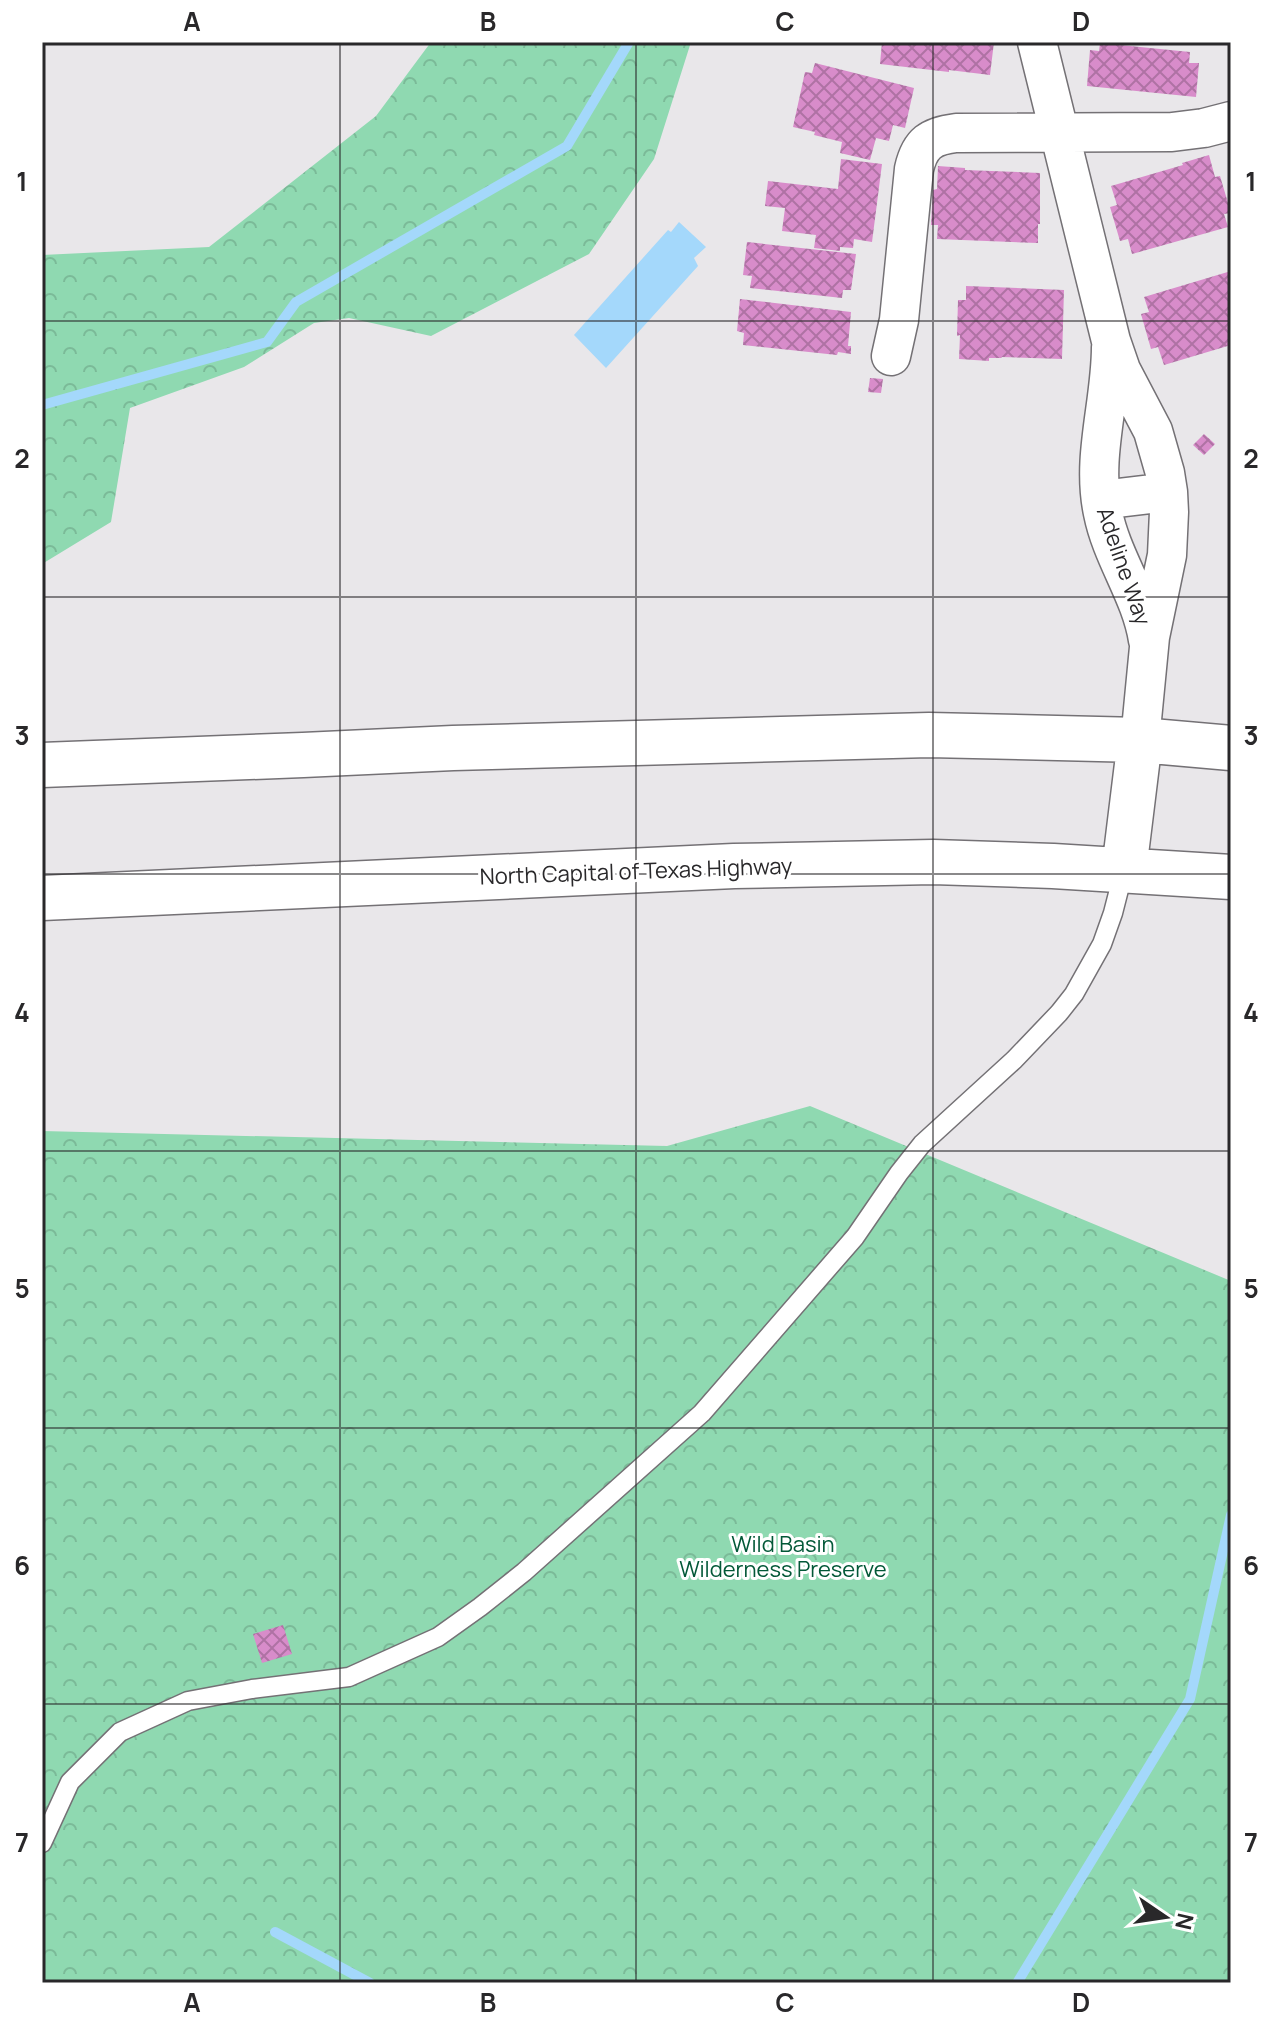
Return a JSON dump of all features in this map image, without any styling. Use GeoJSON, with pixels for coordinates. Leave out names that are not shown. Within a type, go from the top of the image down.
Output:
{"type":"FeatureCollection","features":[{"type":"Feature","properties":{"kind":"highway"},"geometry":{"type":"LineString","coordinates":[[42,765],[789,737],[1065,737],[1231,748]]}},
{"type":"Feature","properties":{"kind":"highway"},"geometry":{"type":"LineString","coordinates":[[1124,870],[1140,740]]}},
{"type":"Feature","properties":{"kind":"highway","name":"North Capital of Texas Highway"},"geometry":{"type":"LineString","coordinates":[[42,898],[734,866],[933,862],[1231,877]]}},
{"type":"Feature","properties":{"kind":"street","name":"Adeline Way"},"geometry":{"type":"LineString","coordinates":[[1037,42],[1111,341],[1121,370],[1153,431],[1168,492],[1167,555],[1149,647],[1140,740]]}},
{"type":"Feature","properties":{"kind":"street"},"geometry":{"type":"LineString","coordinates":[[891,356],[899,320],[914,169],[926,144],[933,138],[956,133],[1172,132],[1231,121]]}},
{"type":"Feature","properties":{"kind":"street","name":"Adeline Way"},"geometry":{"type":"LineString","coordinates":[[1111,341],[1100,444],[1101,500],[1111,542],[1142,610],[1149,647]]}},
{"type":"Feature","properties":{"kind":"street"},"geometry":{"type":"LineString","coordinates":[[1101,500],[1168,492]]}},
{"type":"Feature","properties":{"kind":"lane"},"geometry":{"type":"LineString","coordinates":[[42,1843],[70,1782],[120,1732],[188,1701],[252,1689],[349,1677],[438,1637],[524,1572],[702,1413],[855,1237],[916,1150],[1014,1060],[1059,1013],[1080,985],[1102,944],[1124,870]]}},
{"type":"Feature","properties":{"kind":"green space"},"geometry":{"type":"Polygon","coordinates":[[[431,42],[691,42],[654,159],[589,254],[431,336],[349,318],[314,323],[244,367],[130,408],[111,522],[42,564],[42,255],[209,247],[376,116],[431,42]]]}},
{"type":"Feature","properties":{"kind":"green space","name":"Wild Basin Wilderness Preserve"},"geometry":{"type":"Polygon","coordinates":[[[810,1106],[1231,1281],[1231,1983],[42,1983],[42,1131],[667,1146],[810,1106]]]}},
{"type":"Feature","properties":{"kind":"water"},"geometry":{"type":"Polygon","coordinates":[[[679,222],[706,247],[694,258],[698,266],[606,368],[574,335],[668,230],[671,232],[679,222]]]}},
{"type":"Feature","properties":{"kind":"building"},"geometry":{"type":"Polygon","coordinates":[[[882,42],[994,42],[990,75],[880,64],[882,42]]]}},
{"type":"Feature","properties":{"kind":"building"},"geometry":{"type":"Polygon","coordinates":[[[1100,43],[1190,52],[1189,63],[1199,63],[1196,97],[1087,86],[1090,50],[1099,51],[1100,43]]]}},
{"type":"Feature","properties":{"kind":"building"},"geometry":{"type":"Polygon","coordinates":[[[815,63],[914,88],[905,128],[893,125],[889,141],[876,138],[870,160],[840,153],[842,142],[793,127],[805,72],[812,73],[815,63]]]}},
{"type":"Feature","properties":{"kind":"building"},"geometry":{"type":"Polygon","coordinates":[[[1209,155],[1215,177],[1220,176],[1231,213],[1224,214],[1228,227],[1132,254],[1128,239],[1120,241],[1110,207],[1117,205],[1111,186],[1209,155]]]}},
{"type":"Feature","properties":{"kind":"building"},"geometry":{"type":"Polygon","coordinates":[[[841,159],[882,164],[872,242],[854,239],[853,248],[840,247],[840,251],[814,248],[816,235],[782,231],[785,208],[765,206],[768,181],[838,189],[841,159]]]}},
{"type":"Feature","properties":{"kind":"building"},"geometry":{"type":"Polygon","coordinates":[[[938,166],[1040,173],[1038,243],[937,239],[938,225],[931,225],[938,166]]]}},
{"type":"Feature","properties":{"kind":"building"},"geometry":{"type":"Polygon","coordinates":[[[747,242],[856,254],[851,290],[843,290],[842,298],[750,288],[752,276],[743,275],[747,242]]]}},
{"type":"Feature","properties":{"kind":"building"},"geometry":{"type":"Polygon","coordinates":[[[1231,271],[1231,345],[1164,365],[1158,347],[1151,349],[1141,314],[1149,312],[1144,297],[1231,271]]]}},
{"type":"Feature","properties":{"kind":"building"},"geometry":{"type":"Polygon","coordinates":[[[966,286],[1064,290],[1062,359],[959,359],[958,300],[966,300],[966,286]]]}},
{"type":"Feature","properties":{"kind":"building"},"geometry":{"type":"Polygon","coordinates":[[[740,299],[851,312],[848,346],[851,346],[851,354],[743,345],[744,333],[737,331],[740,299]]]}},
{"type":"Feature","properties":{"kind":"building"},"geometry":{"type":"Polygon","coordinates":[[[870,378],[883,379],[881,393],[868,392],[870,378]]]}},
{"type":"Feature","properties":{"kind":"building"},"geometry":{"type":"Polygon","coordinates":[[[1204,434],[1215,444],[1204,455],[1193,445],[1204,434]]]}},
{"type":"Feature","properties":{"kind":"building"},"geometry":{"type":"Polygon","coordinates":[[[283,1625],[292,1654],[262,1663],[253,1634],[283,1625]]]}},
{"type":"Feature","properties":{"kind":"waterway"},"geometry":{"type":"LineString","coordinates":[[42,405],[267,342],[296,302],[567,146],[629,42]]}},
{"type":"Feature","properties":{"kind":"waterway"},"geometry":{"type":"LineString","coordinates":[[1017,1983],[1190,1699],[1231,1515]]}},
{"type":"Feature","properties":{"kind":"waterway"},"geometry":{"type":"LineString","coordinates":[[275,1932],[370,1983]]}}]}
